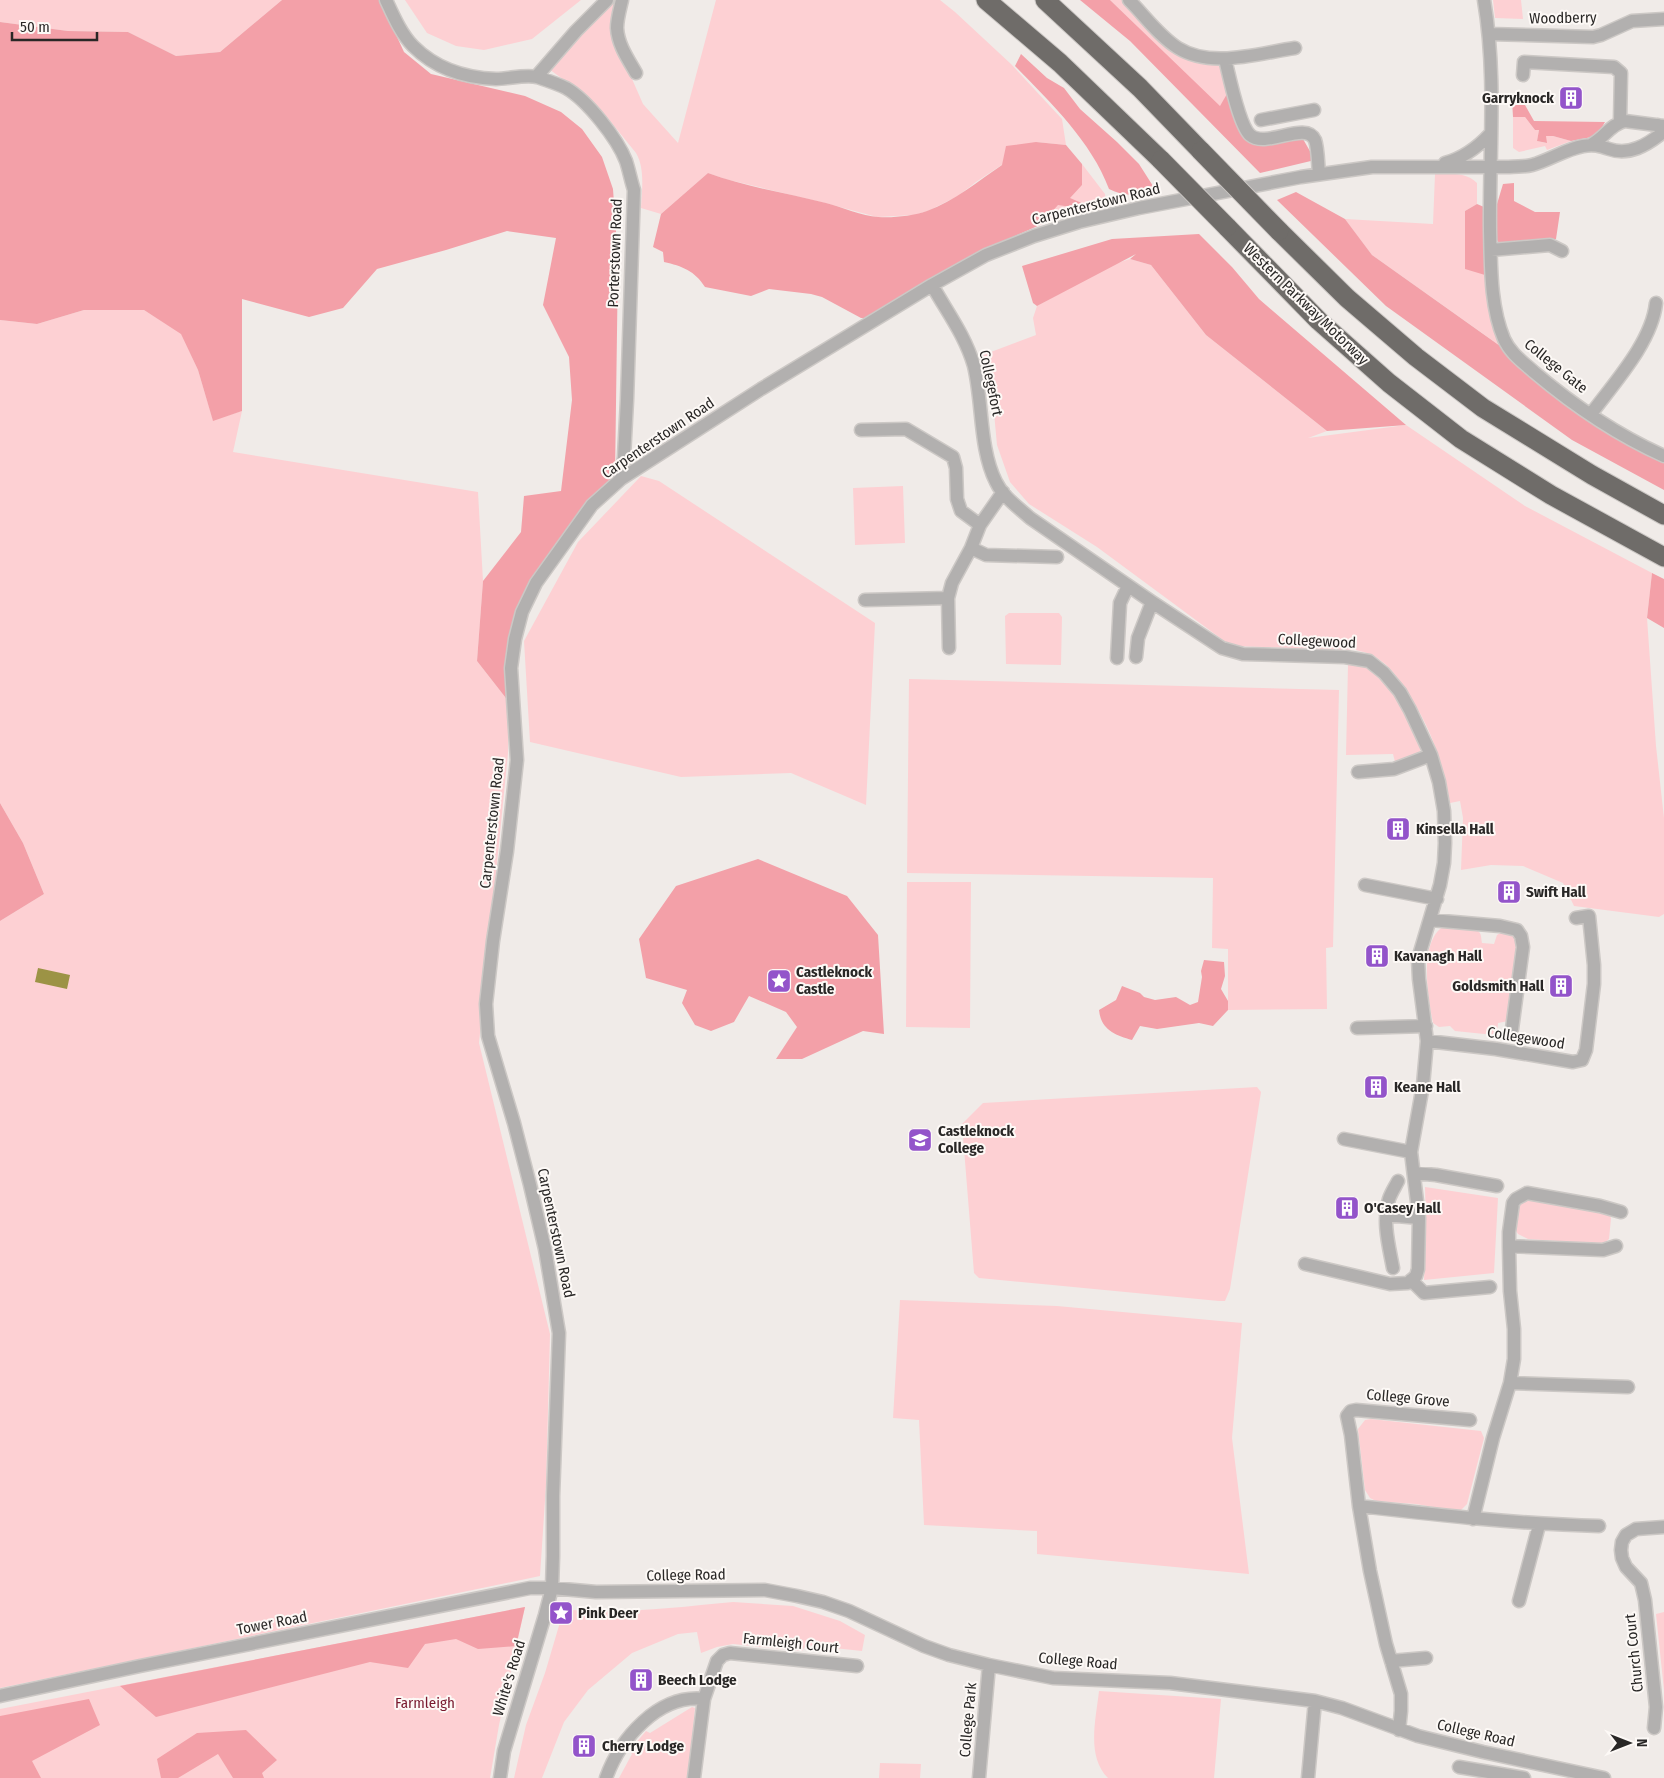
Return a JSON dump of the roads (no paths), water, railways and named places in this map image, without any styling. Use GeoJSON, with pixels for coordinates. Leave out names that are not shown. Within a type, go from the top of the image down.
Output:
{"type":"FeatureCollection","features":[{"type":"Feature","properties":{"kind":"highway","name":"Western Parkway Motorway"},"geometry":{"type":"LineString","coordinates":[[986,0],[1060,63],[1161,160],[1319,321],[1389,383],[1461,439],[1551,494],[1664,557]]}},
{"type":"Feature","properties":{"kind":"highway"},"geometry":{"type":"LineString","coordinates":[[1045,0],[1140,88],[1347,298],[1416,357],[1476,402],[1592,475],[1664,514]]}},
{"type":"Feature","properties":{"kind":"street","name":"Porterstown Road"},"geometry":{"type":"LineString","coordinates":[[386,0],[395,19],[412,45],[435,64],[450,71],[495,79],[536,77],[566,88],[591,109],[614,138],[626,160],[634,190],[626,419],[621,479]]}},
{"type":"Feature","properties":{"kind":"street"},"geometry":{"type":"LineString","coordinates":[[536,77],[576,31],[607,0]]}},
{"type":"Feature","properties":{"kind":"street"},"geometry":{"type":"LineString","coordinates":[[622,0],[617,26],[618,35],[621,45],[636,73]]}},
{"type":"Feature","properties":{"kind":"street"},"geometry":{"type":"LineString","coordinates":[[1129,0],[1167,40],[1179,49],[1202,57],[1225,59],[1295,48]]}},
{"type":"Feature","properties":{"kind":"street"},"geometry":{"type":"LineString","coordinates":[[1484,0],[1489,34],[1490,168]]}},
{"type":"Feature","properties":{"kind":"street","name":"Woodberry"},"geometry":{"type":"LineString","coordinates":[[1489,34],[1593,37],[1602,35],[1632,21],[1664,18]]}},
{"type":"Feature","properties":{"kind":"street"},"geometry":{"type":"LineString","coordinates":[[1225,59],[1243,122],[1249,134],[1254,138],[1263,140],[1296,133],[1304,132],[1310,134],[1315,139],[1319,174]]}},
{"type":"Feature","properties":{"kind":"street"},"geometry":{"type":"LineString","coordinates":[[1523,75],[1524,62],[1614,66],[1621,73],[1620,122]]}},
{"type":"Feature","properties":{"kind":"street"},"geometry":{"type":"LineString","coordinates":[[1261,120],[1314,110]]}},
{"type":"Feature","properties":{"kind":"street"},"geometry":{"type":"LineString","coordinates":[[1292,114],[1296,133]]}},
{"type":"Feature","properties":{"kind":"street"},"geometry":{"type":"LineString","coordinates":[[1626,121],[1661,126],[1662,133],[1652,142],[1636,150],[1618,152],[1592,144],[1601,139],[1620,122],[1626,121]]}},
{"type":"Feature","properties":{"kind":"street"},"geometry":{"type":"LineString","coordinates":[[1433,166],[1458,159],[1482,143],[1490,134]]}},
{"type":"Feature","properties":{"kind":"street","name":"Carpenterstown Road"},"geometry":{"type":"LineString","coordinates":[[552,1588],[553,1496],[559,1333],[545,1249],[512,1115],[488,1036],[486,1004],[493,941],[507,851],[517,760],[511,668],[515,639],[522,612],[536,583],[592,506],[621,479],[761,389],[932,285],[986,255],[1034,236],[1079,222],[1139,208],[1319,174],[1372,167],[1433,166],[1490,168],[1531,165],[1580,146],[1592,144]]}},
{"type":"Feature","properties":{"kind":"street","name":"College Gate"},"geometry":{"type":"LineString","coordinates":[[1490,168],[1490,250],[1497,314],[1504,339],[1513,353],[1552,387],[1640,445],[1664,456]]}},
{"type":"Feature","properties":{"kind":"street"},"geometry":{"type":"LineString","coordinates":[[1490,250],[1550,246],[1562,251]]}},
{"type":"Feature","properties":{"kind":"street","name":"Collegefort"},"geometry":{"type":"LineString","coordinates":[[932,285],[962,334],[974,366],[989,463],[996,483],[1003,492],[1030,518],[1128,586],[1222,648],[1243,654]]}},
{"type":"Feature","properties":{"kind":"street","name":"College Gate"},"geometry":{"type":"LineString","coordinates":[[1591,414],[1646,338],[1655,314],[1656,303]]}},
{"type":"Feature","properties":{"kind":"street"},"geometry":{"type":"LineString","coordinates":[[862,430],[906,429],[952,457],[956,468],[957,499],[961,511],[980,525]]}},
{"type":"Feature","properties":{"kind":"street"},"geometry":{"type":"LineString","coordinates":[[949,648],[948,598],[952,583],[971,548],[980,525],[1003,492]]}},
{"type":"Feature","properties":{"kind":"street"},"geometry":{"type":"LineString","coordinates":[[971,548],[986,555],[1057,557]]}},
{"type":"Feature","properties":{"kind":"street"},"geometry":{"type":"LineString","coordinates":[[1117,658],[1120,603],[1128,586]]}},
{"type":"Feature","properties":{"kind":"street"},"geometry":{"type":"LineString","coordinates":[[865,600],[948,598]]}},
{"type":"Feature","properties":{"kind":"street"},"geometry":{"type":"LineString","coordinates":[[1136,657],[1138,638],[1152,602]]}},
{"type":"Feature","properties":{"kind":"street","name":"Collegewood"},"geometry":{"type":"LineString","coordinates":[[1243,654],[1345,657],[1369,661],[1384,673],[1400,692],[1421,731],[1431,755],[1444,811],[1444,863],[1437,899],[1418,959],[1418,979],[1426,1026],[1426,1041],[1423,1085],[1411,1152],[1419,1218],[1418,1269],[1416,1276],[1412,1280]]}},
{"type":"Feature","properties":{"kind":"street"},"geometry":{"type":"LineString","coordinates":[[1358,772],[1394,770],[1431,755]]}},
{"type":"Feature","properties":{"kind":"street"},"geometry":{"type":"LineString","coordinates":[[1365,885],[1437,899]]}},
{"type":"Feature","properties":{"kind":"street","name":"Collegewood"},"geometry":{"type":"LineString","coordinates":[[1426,1041],[1496,1049],[1573,1062],[1582,1060],[1586,1050],[1594,984],[1594,965],[1589,916],[1576,918]]}},
{"type":"Feature","properties":{"kind":"street","name":"Collegewood"},"geometry":{"type":"LineString","coordinates":[[1431,920],[1506,927],[1517,930],[1521,936],[1523,947],[1512,1029]]}},
{"type":"Feature","properties":{"kind":"street"},"geometry":{"type":"LineString","coordinates":[[1357,1028],[1426,1026]]}},
{"type":"Feature","properties":{"kind":"street"},"geometry":{"type":"LineString","coordinates":[[1344,1139],[1411,1152]]}},
{"type":"Feature","properties":{"kind":"street"},"geometry":{"type":"LineString","coordinates":[[1414,1173],[1436,1175],[1491,1189]]}},
{"type":"Feature","properties":{"kind":"street"},"geometry":{"type":"LineString","coordinates":[[1393,1268],[1386,1232],[1386,1215],[1389,1199],[1398,1181]]}},
{"type":"Feature","properties":{"kind":"street"},"geometry":{"type":"LineString","coordinates":[[1473,1519],[1493,1438],[1510,1383],[1515,1346],[1510,1291],[1509,1246],[1513,1203],[1516,1198],[1527,1193],[1606,1207],[1621,1212]]}},
{"type":"Feature","properties":{"kind":"street"},"geometry":{"type":"LineString","coordinates":[[1386,1215],[1419,1218]]}},
{"type":"Feature","properties":{"kind":"street"},"geometry":{"type":"LineString","coordinates":[[1509,1246],[1603,1250],[1616,1246]]}},
{"type":"Feature","properties":{"kind":"street"},"geometry":{"type":"LineString","coordinates":[[1305,1264],[1390,1284],[1404,1285],[1412,1280],[1424,1293],[1490,1287]]}},
{"type":"Feature","properties":{"kind":"street"},"geometry":{"type":"LineString","coordinates":[[1510,1383],[1628,1387]]}},
{"type":"Feature","properties":{"kind":"street","name":"College Grove"},"geometry":{"type":"LineString","coordinates":[[1399,1730],[1401,1694],[1386,1644],[1370,1571],[1347,1416],[1351,1411],[1356,1410],[1470,1420]]}},
{"type":"Feature","properties":{"kind":"street"},"geometry":{"type":"LineString","coordinates":[[1359,1506],[1539,1525],[1599,1526]]}},
{"type":"Feature","properties":{"kind":"street"},"geometry":{"type":"LineString","coordinates":[[1519,1601],[1539,1525]]}},
{"type":"Feature","properties":{"kind":"street","name":"Church Court"},"geometry":{"type":"LineString","coordinates":[[1654,1728],[1656,1707],[1645,1600],[1640,1583],[1626,1567],[1621,1550],[1622,1542],[1626,1535],[1636,1529],[1664,1527]]}},
{"type":"Feature","properties":{"kind":"street","name":"Tower Road"},"geometry":{"type":"LineString","coordinates":[[0,1696],[530,1588],[552,1588]]}},
{"type":"Feature","properties":{"kind":"street","name":"College Road"},"geometry":{"type":"LineString","coordinates":[[552,1588],[596,1592],[765,1590],[823,1602],[849,1611],[932,1649],[989,1665],[1053,1678],[1170,1683],[1315,1700],[1442,1743],[1604,1778]]}},
{"type":"Feature","properties":{"kind":"street","name":"White's Road"},"geometry":{"type":"LineString","coordinates":[[500,1778],[504,1751],[552,1588]]}},
{"type":"Feature","properties":{"kind":"street","name":"Farmleigh Court"},"geometry":{"type":"LineString","coordinates":[[704,1699],[717,1660],[723,1655],[730,1653],[857,1666]]}},
{"type":"Feature","properties":{"kind":"street"},"geometry":{"type":"LineString","coordinates":[[1391,1661],[1426,1658]]}},
{"type":"Feature","properties":{"kind":"street","name":"College Park"},"geometry":{"type":"LineString","coordinates":[[979,1778],[989,1665]]}},
{"type":"Feature","properties":{"kind":"street"},"geometry":{"type":"LineString","coordinates":[[606,1778],[612,1761],[644,1720],[673,1703],[690,1698],[704,1699],[694,1778]]}},
{"type":"Feature","properties":{"kind":"street"},"geometry":{"type":"LineString","coordinates":[[1308,1778],[1315,1700]]}},
{"type":"Feature","properties":{"kind":"street"},"geometry":{"type":"LineString","coordinates":[[1533,1778],[1535,1763]]}},
{"type":"Feature","properties":{"kind":"street"},"geometry":{"type":"LineString","coordinates":[[1459,1767],[1524,1778]]}},
{"type":"Feature","properties":{"kind":"place","name":"Garryknock"},"geometry":{"type":"Point","coordinates":[1571,98]}},
{"type":"Feature","properties":{"kind":"place","name":"Kinsella Hall"},"geometry":{"type":"Point","coordinates":[1398,829]}},
{"type":"Feature","properties":{"kind":"place","name":"Swift Hall"},"geometry":{"type":"Point","coordinates":[1509,892]}},
{"type":"Feature","properties":{"kind":"place","name":"Kavanagh Hall"},"geometry":{"type":"Point","coordinates":[1377,956]}},
{"type":"Feature","properties":{"kind":"place","name":"Castleknock Castle"},"geometry":{"type":"Point","coordinates":[779,981]}},
{"type":"Feature","properties":{"kind":"place","name":"Goldsmith Hall"},"geometry":{"type":"Point","coordinates":[1561,986]}},
{"type":"Feature","properties":{"kind":"place","name":"Keane Hall"},"geometry":{"type":"Point","coordinates":[1376,1087]}},
{"type":"Feature","properties":{"kind":"place","name":"Castleknock College"},"geometry":{"type":"Point","coordinates":[920,1140]}},
{"type":"Feature","properties":{"kind":"place","name":"O'Casey Hall"},"geometry":{"type":"Point","coordinates":[1347,1208]}},
{"type":"Feature","properties":{"kind":"place","name":"Pink Deer"},"geometry":{"type":"Point","coordinates":[561,1613]}},
{"type":"Feature","properties":{"kind":"place","name":"Beech Lodge"},"geometry":{"type":"Point","coordinates":[641,1680]}},
{"type":"Feature","properties":{"kind":"place","name":"Cherry Lodge"},"geometry":{"type":"Point","coordinates":[584,1746]}},
{"type":"Feature","properties":{"kind":"park label","name":"Farmleigh"},"geometry":{"type":"Point","coordinates":[425,1703]}}]}
